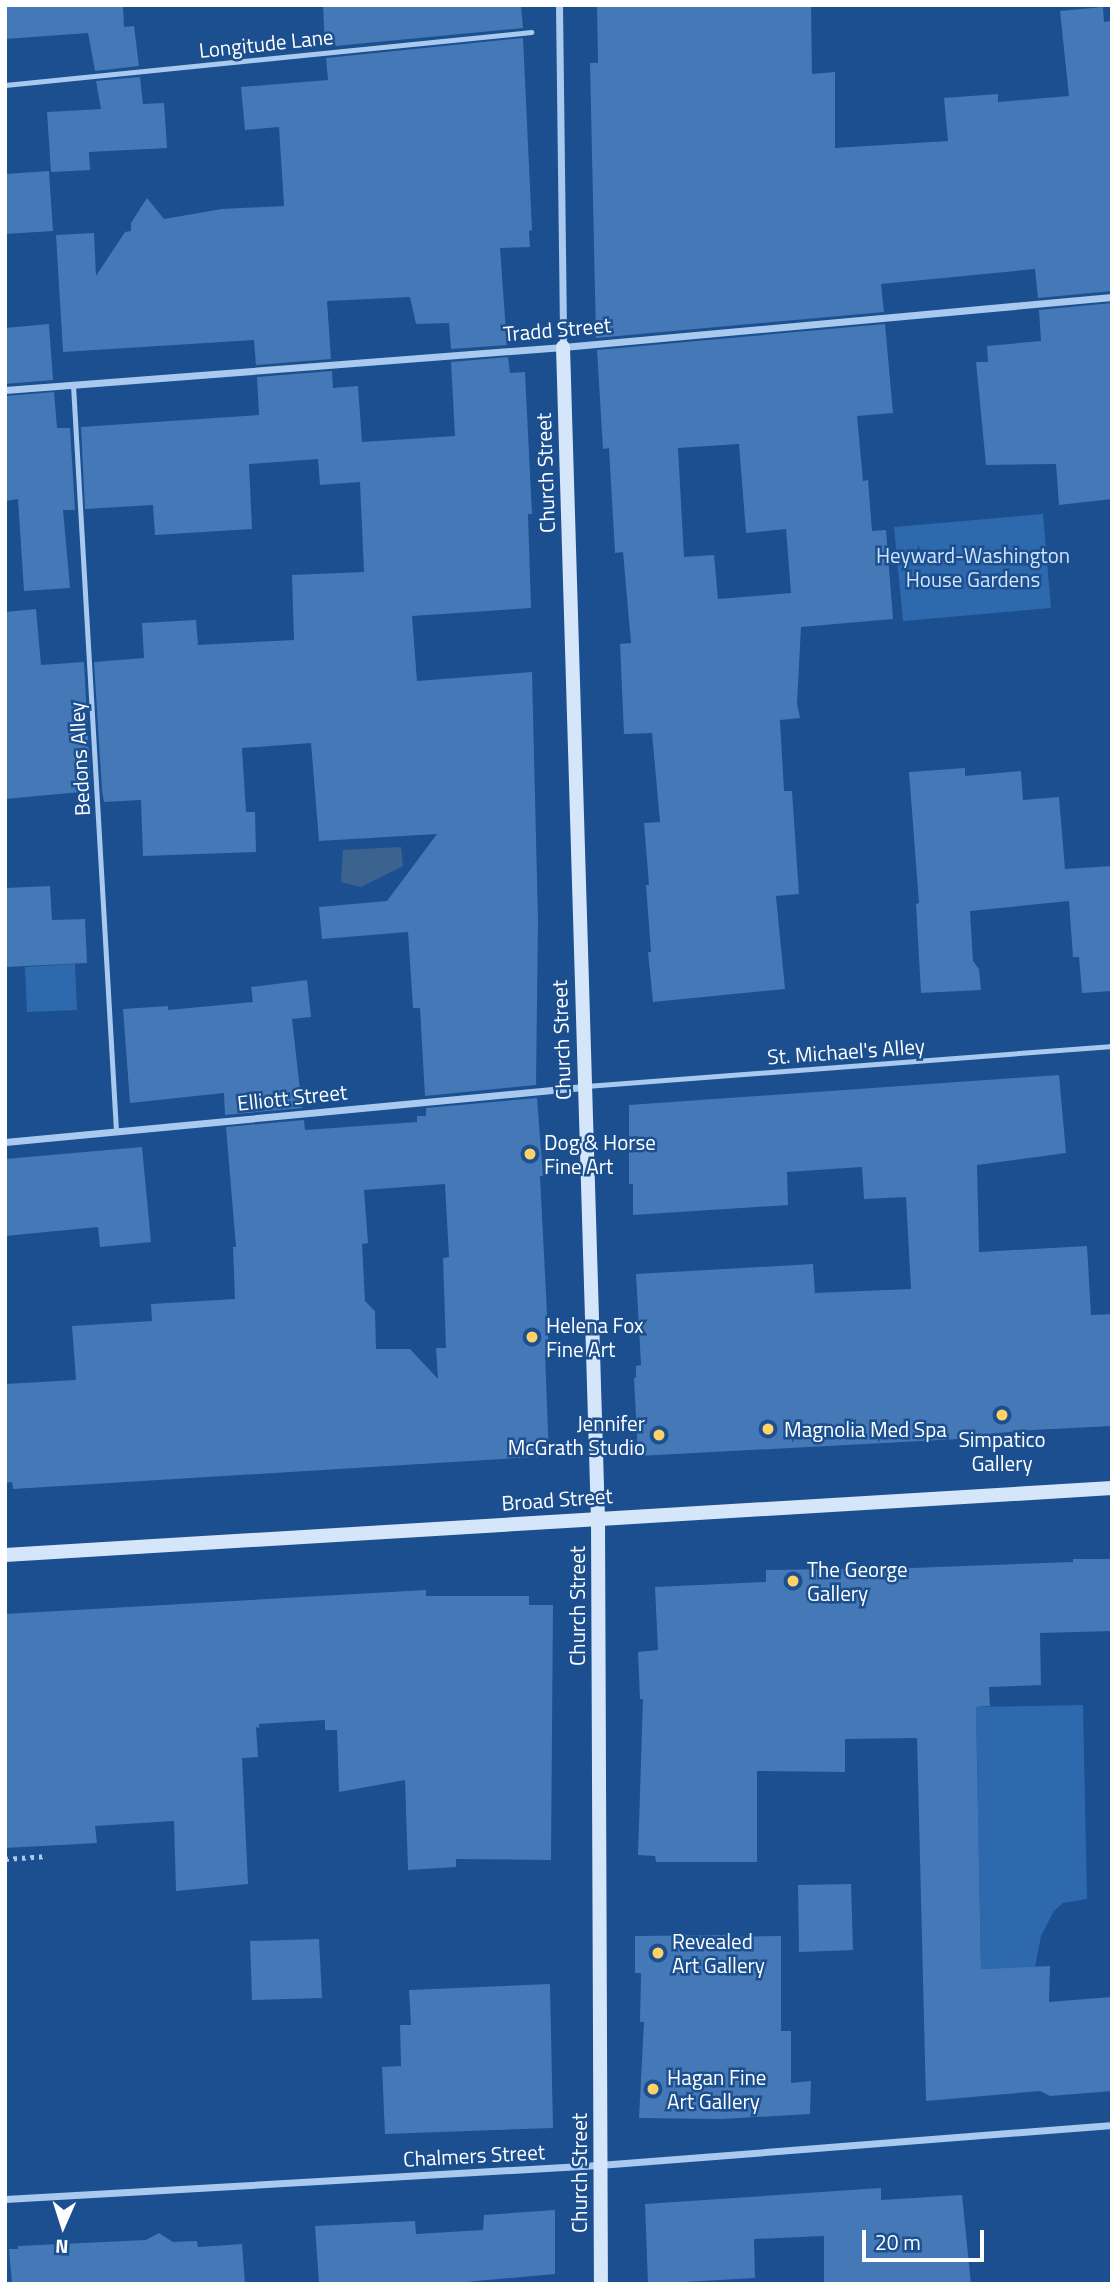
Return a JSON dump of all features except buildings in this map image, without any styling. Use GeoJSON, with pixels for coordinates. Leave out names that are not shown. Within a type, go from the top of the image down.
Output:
{"type":"FeatureCollection","features":[{"type":"Feature","properties":{"kind":"street","name":"Church Street"},"geometry":{"type":"LineString","coordinates":[[559,5],[563,347],[583,1087],[598,1517],[601,2284]]}},
{"type":"Feature","properties":{"kind":"street","name":"Tradd Street"},"geometry":{"type":"LineString","coordinates":[[5,390],[563,347],[1112,298]]}},
{"type":"Feature","properties":{"kind":"street","name":"Elliott Street"},"geometry":{"type":"LineString","coordinates":[[5,1142],[583,1087]]}},
{"type":"Feature","properties":{"kind":"street","name":"Broad Street"},"geometry":{"type":"LineString","coordinates":[[5,1555],[598,1517],[1112,1488]]}},
{"type":"Feature","properties":{"kind":"street","name":"Chalmers Street"},"geometry":{"type":"LineString","coordinates":[[5,2199],[599,2165],[1112,2125]]}},
{"type":"Feature","properties":{"kind":"lane","name":"Longitude Lane"},"geometry":{"type":"LineString","coordinates":[[5,85],[531,32]]}},
{"type":"Feature","properties":{"kind":"lane","name":"Bedons Alley"},"geometry":{"type":"LineString","coordinates":[[73,384],[117,1131]]}},
{"type":"Feature","properties":{"kind":"lane","name":"St. Michael's Alley"},"geometry":{"type":"LineString","coordinates":[[583,1087],[1112,1046]]}},
{"type":"Feature","properties":{"kind":"path"},"geometry":{"type":"LineString","coordinates":[[5,1859],[44,1856]]}},
{"type":"Feature","properties":{"kind":"green space","name":"Heyward-Washington House Gardens"},"geometry":{"type":"Polygon","coordinates":[[[1043,514],[1051,608],[903,621],[894,527],[1043,514]]]}},
{"type":"Feature","properties":{"kind":"green space"},"geometry":{"type":"Polygon","coordinates":[[[75,964],[77,1010],[27,1012],[25,967],[75,964]]]}},
{"type":"Feature","properties":{"kind":"green space"},"geometry":{"type":"Polygon","coordinates":[[[1083,1705],[1087,1899],[1063,1903],[1054,1911],[1041,1936],[1035,1967],[981,1969],[976,1707],[1083,1705]]]}},
{"type":"Feature","properties":{"kind":"shaded area"},"geometry":{"type":"Polygon","coordinates":[[[401,847],[403,866],[361,887],[341,882],[343,850],[401,847]]]}},
{"type":"Feature","properties":{"kind":"place","name":"Dog & Horse Fine Art"},"geometry":{"type":"Point","coordinates":[530,1154]}},
{"type":"Feature","properties":{"kind":"place","name":"Helena Fox Fine Art"},"geometry":{"type":"Point","coordinates":[532,1337]}},
{"type":"Feature","properties":{"kind":"place","name":"Simpatico Gallery"},"geometry":{"type":"Point","coordinates":[1002,1415]}},
{"type":"Feature","properties":{"kind":"place","name":"Magnolia Med Spa"},"geometry":{"type":"Point","coordinates":[768,1429]}},
{"type":"Feature","properties":{"kind":"place","name":"Jennifer McGrath Studio"},"geometry":{"type":"Point","coordinates":[659,1435]}},
{"type":"Feature","properties":{"kind":"place","name":"The George Gallery"},"geometry":{"type":"Point","coordinates":[793,1581]}},
{"type":"Feature","properties":{"kind":"place","name":"Revealed Art Gallery"},"geometry":{"type":"Point","coordinates":[658,1953]}},
{"type":"Feature","properties":{"kind":"place","name":"Hagan Fine Art Gallery"},"geometry":{"type":"Point","coordinates":[653,2089]}}]}
